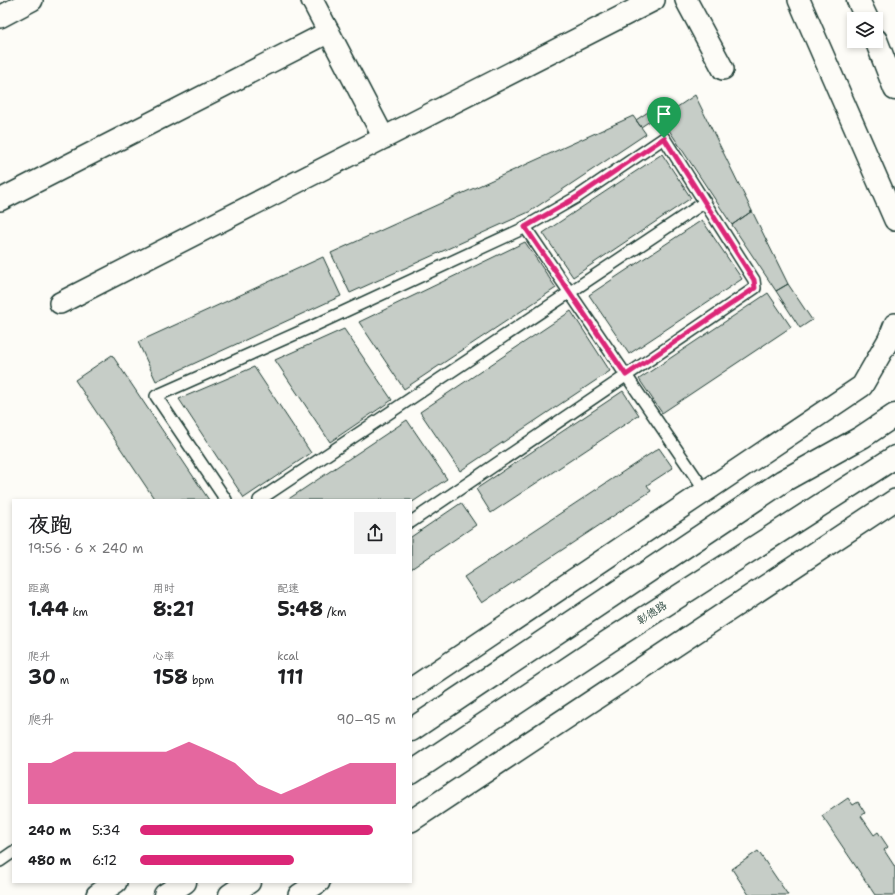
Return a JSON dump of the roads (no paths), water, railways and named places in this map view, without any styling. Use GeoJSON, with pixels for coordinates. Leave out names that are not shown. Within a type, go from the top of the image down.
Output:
{"type":"FeatureCollection","features":[{"type":"Feature","properties":{"kind":"main road"},"geometry":{"type":"LineString","coordinates":[[858,0],[864,12]]}},
{"type":"Feature","properties":{"kind":"main road"},"geometry":{"type":"LineString","coordinates":[[879,48],[895,88]]}},
{"type":"Feature","properties":{"kind":"main road"},"geometry":{"type":"LineString","coordinates":[[412,729],[783,481],[862,437],[895,415]]}},
{"type":"Feature","properties":{"kind":"main road","name":"彰德路"},"geometry":{"type":"LineString","coordinates":[[412,772],[609,641],[895,457]]}},
{"type":"Feature","properties":{"kind":"main road"},"geometry":{"type":"LineString","coordinates":[[166,895],[184,883]]}},
{"type":"Feature","properties":{"kind":"main road"},"geometry":{"type":"LineString","coordinates":[[230,895],[248,883]]}},
{"type":"Feature","properties":{"kind":"street"},"geometry":{"type":"LineString","coordinates":[[0,17],[32,0]]}},
{"type":"Feature","properties":{"kind":"street"},"geometry":{"type":"LineString","coordinates":[[312,0],[384,138]]}},
{"type":"Feature","properties":{"kind":"street"},"geometry":{"type":"LineString","coordinates":[[60,303],[654,0]]}},
{"type":"Feature","properties":{"kind":"street"},"geometry":{"type":"LineString","coordinates":[[686,0],[723,69]]}},
{"type":"Feature","properties":{"kind":"street"},"geometry":{"type":"LineString","coordinates":[[799,0],[895,220]]}},
{"type":"Feature","properties":{"kind":"street"},"geometry":{"type":"LineString","coordinates":[[0,200],[328,32]]}},
{"type":"Feature","properties":{"kind":"street"},"geometry":{"type":"LineString","coordinates":[[412,688],[862,386],[889,339],[895,324]]}},
{"type":"Feature","properties":{"kind":"street"},"geometry":{"type":"LineString","coordinates":[[412,820],[895,500]]}},
{"type":"Feature","properties":{"kind":"street"},"geometry":{"type":"LineString","coordinates":[[97,895],[115,883]]}},
{"type":"Feature","properties":{"kind":"street"},"geometry":{"type":"LineString","coordinates":[[300,895],[318,883]]}},
{"type":"Feature","properties":{"kind":"lane"},"geometry":{"type":"LineString","coordinates":[[225,499],[156,396],[339,314],[525,227],[577,197],[664,138],[754,280],[755,288],[412,521]]}},
{"type":"Feature","properties":{"kind":"lane"},"geometry":{"type":"LineString","coordinates":[[260,499],[705,202]]}},
{"type":"Feature","properties":{"kind":"lane"},"geometry":{"type":"LineString","coordinates":[[525,227],[705,491]]}},
{"type":"Feature","properties":{"kind":"lane"},"geometry":{"type":"LineString","coordinates":[[0,861],[12,853]]}}]}
